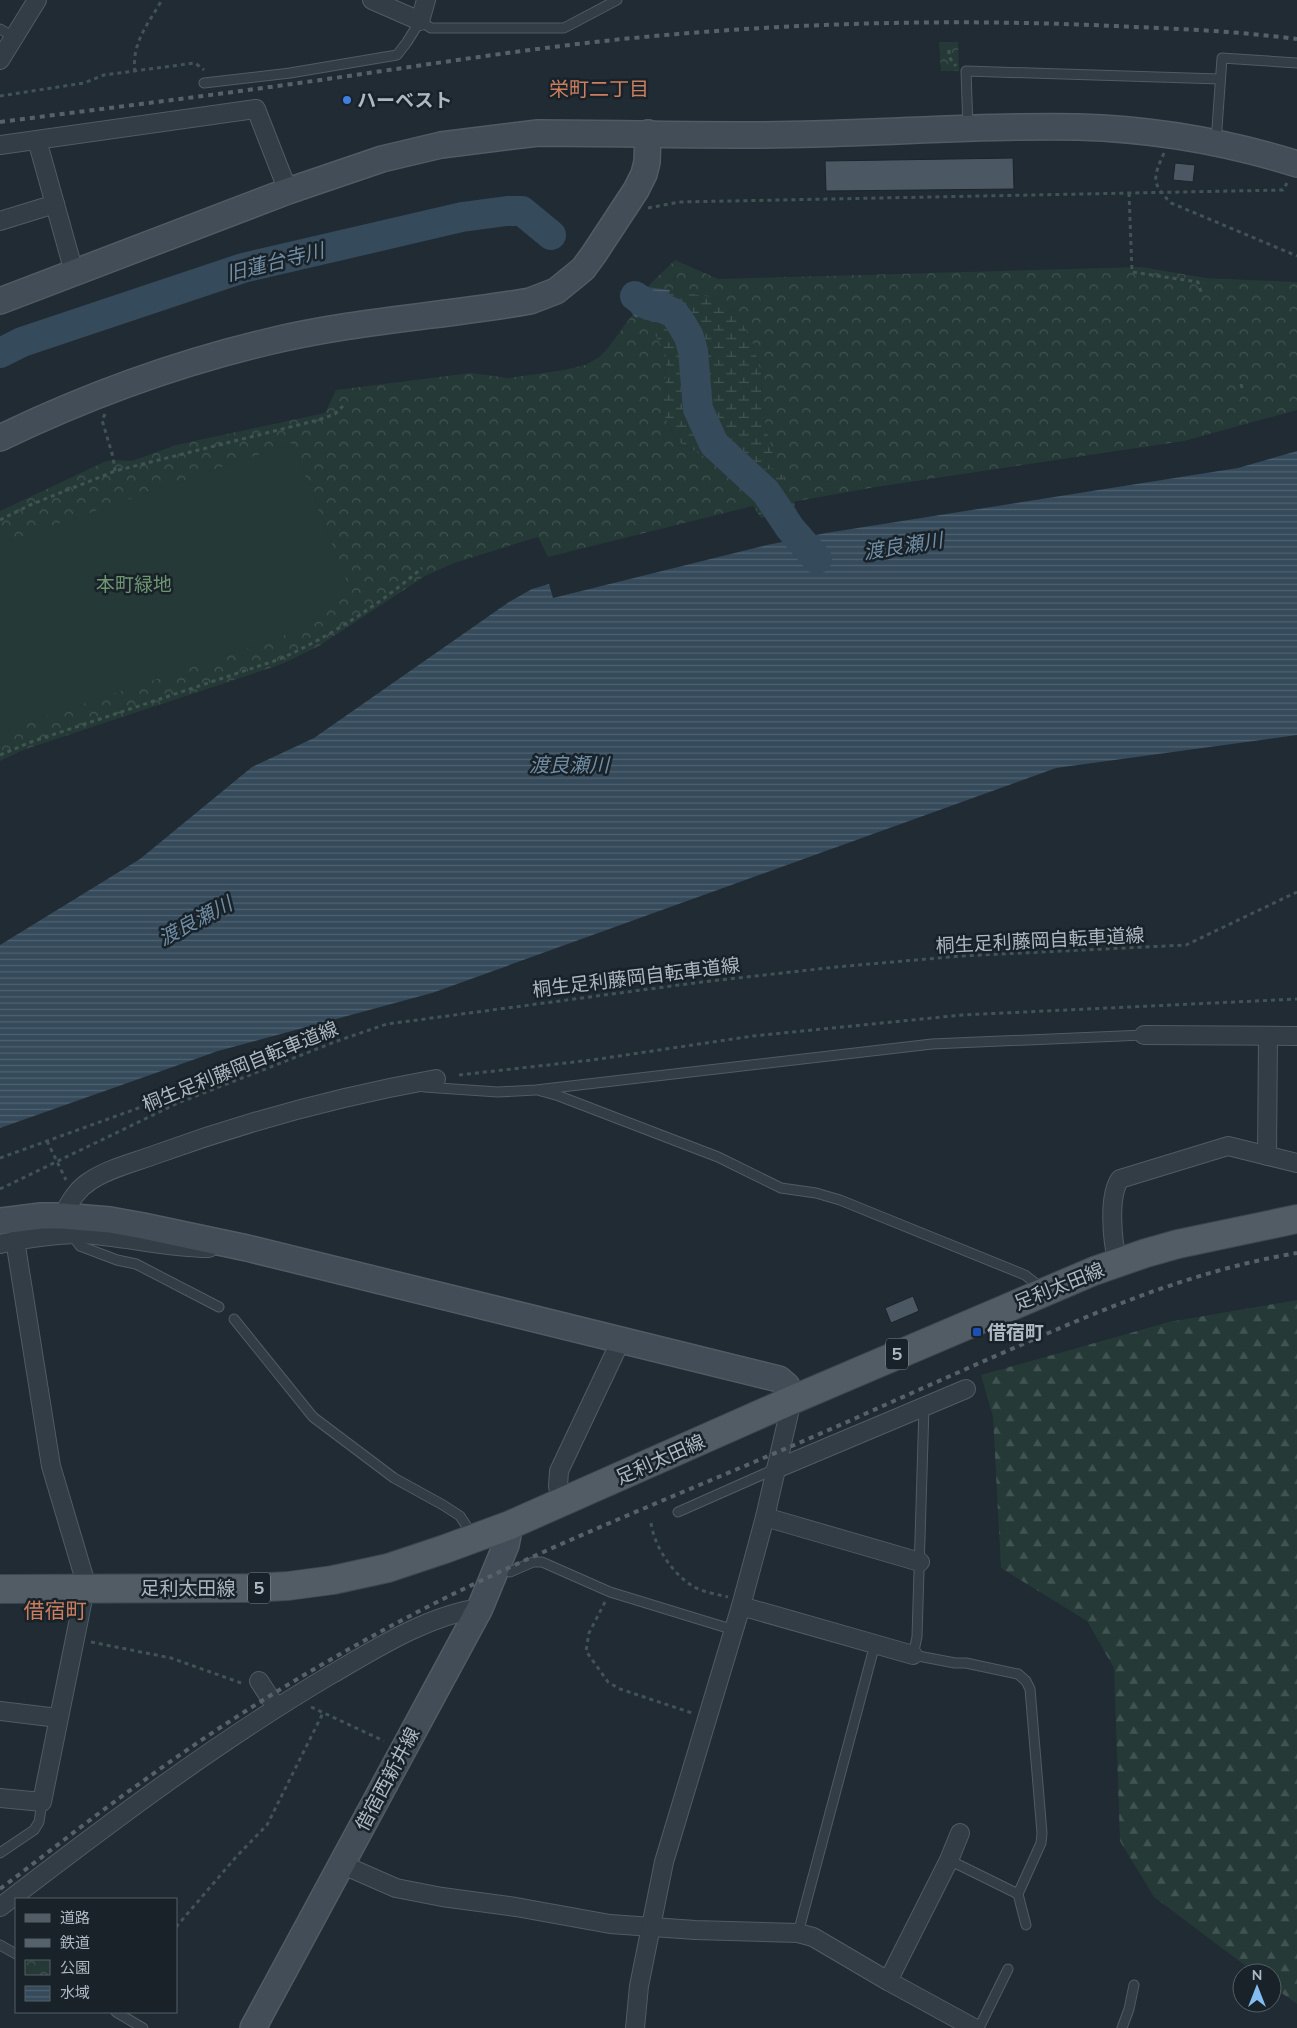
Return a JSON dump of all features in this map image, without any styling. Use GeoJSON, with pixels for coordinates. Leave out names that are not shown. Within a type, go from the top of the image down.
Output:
{"type":"FeatureCollection","features":[{"type":"Feature","properties":{"kind":"main road","name":"足利太田線"},"geometry":{"type":"LineString","coordinates":[[0,1589],[249,1588],[310,1584],[388,1568],[475,1539],[510,1525],[1045,1290],[1118,1262],[1178,1244],[1297,1219]]}},
{"type":"Feature","properties":{"kind":"street"},"geometry":{"type":"LineString","coordinates":[[0,60],[7,33],[37,0]]}},
{"type":"Feature","properties":{"kind":"street"},"geometry":{"type":"LineString","coordinates":[[372,0],[420,21],[426,0]]}},
{"type":"Feature","properties":{"kind":"street"},"geometry":{"type":"LineString","coordinates":[[0,145],[256,109],[288,191]]}},
{"type":"Feature","properties":{"kind":"street"},"geometry":{"type":"LineString","coordinates":[[0,300],[288,191],[382,159],[441,145],[538,133],[810,134],[968,128],[1080,127],[1158,134],[1216,143],[1293,172]]}},
{"type":"Feature","properties":{"kind":"street"},"geometry":{"type":"LineString","coordinates":[[0,438],[121,386],[191,362],[268,341],[343,328],[511,305],[530,301],[556,291],[583,269],[636,190],[647,162],[648,134]]}},
{"type":"Feature","properties":{"kind":"street"},"geometry":{"type":"LineString","coordinates":[[37,140],[74,272]]}},
{"type":"Feature","properties":{"kind":"street"},"geometry":{"type":"LineString","coordinates":[[0,221],[55,204]]}},
{"type":"Feature","properties":{"kind":"street"},"geometry":{"type":"LineString","coordinates":[[1144,1035],[1297,1036]]}},
{"type":"Feature","properties":{"kind":"street"},"geometry":{"type":"LineString","coordinates":[[1267,1156],[1268,1036]]}},
{"type":"Feature","properties":{"kind":"street"},"geometry":{"type":"LineString","coordinates":[[67,1226],[74,1193],[91,1180],[100,1176],[195,1140],[282,1114],[436,1078]]}},
{"type":"Feature","properties":{"kind":"street"},"geometry":{"type":"LineString","coordinates":[[1118,1262],[1113,1236],[1115,1187],[1120,1179],[1228,1146],[1297,1163]]}},
{"type":"Feature","properties":{"kind":"street"},"geometry":{"type":"LineString","coordinates":[[0,1221],[41,1216],[67,1226]]}},
{"type":"Feature","properties":{"kind":"street"},"geometry":{"type":"LineString","coordinates":[[0,1798],[42,1802],[85,1588],[84,1577],[51,1466],[7,1242],[67,1226],[110,1220],[247,1248],[779,1379],[787,1386],[792,1400],[765,1517],[741,1606],[664,1862],[639,1986],[635,2028]]}},
{"type":"Feature","properties":{"kind":"street"},"geometry":{"type":"LineString","coordinates":[[561,1502],[558,1486],[559,1471],[621,1340]]}},
{"type":"Feature","properties":{"kind":"street"},"geometry":{"type":"LineString","coordinates":[[776,1469],[966,1390]]}},
{"type":"Feature","properties":{"kind":"street"},"geometry":{"type":"LineString","coordinates":[[765,1517],[920,1562]]}},
{"type":"Feature","properties":{"kind":"street","name":"借宿西新井線"},"geometry":{"type":"LineString","coordinates":[[252,2028],[480,1608],[506,1545],[510,1525]]}},
{"type":"Feature","properties":{"kind":"street"},"geometry":{"type":"LineString","coordinates":[[741,1606],[913,1654]]}},
{"type":"Feature","properties":{"kind":"street"},"geometry":{"type":"LineString","coordinates":[[0,1907],[172,1777],[276,1707],[370,1652],[432,1621],[480,1608]]}},
{"type":"Feature","properties":{"kind":"street"},"geometry":{"type":"LineString","coordinates":[[259,1681],[276,1707]]}},
{"type":"Feature","properties":{"kind":"street"},"geometry":{"type":"LineString","coordinates":[[0,1711],[58,1718]]}},
{"type":"Feature","properties":{"kind":"street"},"geometry":{"type":"LineString","coordinates":[[888,1981],[949,1860],[960,1833]]}},
{"type":"Feature","properties":{"kind":"street"},"geometry":{"type":"LineString","coordinates":[[342,1864],[396,1888],[610,1924],[694,1930],[798,1933],[813,1937],[974,2028]]}},
{"type":"Feature","properties":{"kind":"lane"},"geometry":{"type":"LineString","coordinates":[[209,83],[290,74],[397,55],[420,21],[431,28],[564,28],[616,0]]}},
{"type":"Feature","properties":{"kind":"lane"},"geometry":{"type":"LineString","coordinates":[[1216,143],[1222,58],[1297,63]]}},
{"type":"Feature","properties":{"kind":"lane"},"geometry":{"type":"LineString","coordinates":[[968,128],[966,71],[1043,75],[1220,79]]}},
{"type":"Feature","properties":{"kind":"lane"},"geometry":{"type":"LineString","coordinates":[[402,1085],[498,1092],[536,1090],[932,1044],[1144,1035]]}},
{"type":"Feature","properties":{"kind":"lane"},"geometry":{"type":"LineString","coordinates":[[536,1090],[559,1096],[718,1157],[781,1188],[816,1193],[862,1208],[1025,1275],[1045,1290]]}},
{"type":"Feature","properties":{"kind":"lane"},"geometry":{"type":"LineString","coordinates":[[67,1226],[80,1246],[117,1260],[136,1264],[219,1307]]}},
{"type":"Feature","properties":{"kind":"lane"},"geometry":{"type":"LineString","coordinates":[[234,1319],[313,1417],[394,1478],[460,1516],[475,1539]]}},
{"type":"Feature","properties":{"kind":"lane"},"geometry":{"type":"LineString","coordinates":[[924,1407],[917,1637],[913,1654],[1018,1674],[1026,1681],[1030,1689],[1042,1833],[1041,1843],[1018,1894],[1026,1925]]}},
{"type":"Feature","properties":{"kind":"lane"},"geometry":{"type":"LineString","coordinates":[[678,1512],[776,1469]]}},
{"type":"Feature","properties":{"kind":"lane"},"geometry":{"type":"LineString","coordinates":[[497,1568],[510,1572],[532,1562],[542,1562],[610,1592],[734,1630]]}},
{"type":"Feature","properties":{"kind":"lane"},"geometry":{"type":"LineString","coordinates":[[798,1933],[875,1644]]}},
{"type":"Feature","properties":{"kind":"lane"},"geometry":{"type":"LineString","coordinates":[[0,1853],[34,1830],[38,1822],[42,1802]]}},
{"type":"Feature","properties":{"kind":"lane"},"geometry":{"type":"LineString","coordinates":[[949,1860],[1018,1894]]}},
{"type":"Feature","properties":{"kind":"lane"},"geometry":{"type":"LineString","coordinates":[[0,1945],[15,1953]]}},
{"type":"Feature","properties":{"kind":"lane"},"geometry":{"type":"LineString","coordinates":[[979,2028],[1008,1969]]}},
{"type":"Feature","properties":{"kind":"lane"},"geometry":{"type":"LineString","coordinates":[[1122,2028],[1129,2009],[1134,1985]]}},
{"type":"Feature","properties":{"kind":"lane"},"geometry":{"type":"LineString","coordinates":[[118,2013],[143,2028]]}},
{"type":"Feature","properties":{"kind":"path"},"geometry":{"type":"LineString","coordinates":[[135,72],[133,58],[135,48],[162,0]]}},
{"type":"Feature","properties":{"kind":"path"},"geometry":{"type":"LineString","coordinates":[[0,96],[84,83],[104,75],[196,63],[202,68],[209,83]]}},
{"type":"Feature","properties":{"kind":"path"},"geometry":{"type":"LineString","coordinates":[[1165,152],[1156,171],[1155,183],[1161,193],[1171,203],[1297,256]]}},
{"type":"Feature","properties":{"kind":"path"},"geometry":{"type":"LineString","coordinates":[[645,208],[679,202],[1283,190],[1293,172]]}},
{"type":"Feature","properties":{"kind":"path"},"geometry":{"type":"LineString","coordinates":[[1129,193],[1132,272],[1198,282],[1201,292]]}},
{"type":"Feature","properties":{"kind":"path"},"geometry":{"type":"LineString","coordinates":[[0,520],[30,505],[115,471],[318,420],[335,414],[343,406]]}},
{"type":"Feature","properties":{"kind":"path"},"geometry":{"type":"LineString","coordinates":[[104,414],[102,420],[114,458],[115,471]]}},
{"type":"Feature","properties":{"kind":"path"},"geometry":{"type":"LineString","coordinates":[[0,755],[31,742],[280,659],[314,644],[388,594],[422,568]]}},
{"type":"Feature","properties":{"kind":"path","name":"桐生足利藤岡自転車道線"},"geometry":{"type":"LineString","coordinates":[[0,1189],[178,1103],[340,1040],[387,1024],[836,967],[962,956],[1186,945],[1297,892]]}},
{"type":"Feature","properties":{"kind":"path"},"geometry":{"type":"LineString","coordinates":[[436,1078],[592,1060],[753,1036],[952,1016],[1297,999]]}},
{"type":"Feature","properties":{"kind":"path"},"geometry":{"type":"LineString","coordinates":[[0,1158],[169,1097],[178,1103]]}},
{"type":"Feature","properties":{"kind":"path"},"geometry":{"type":"LineString","coordinates":[[46,1141],[74,1193]]}},
{"type":"Feature","properties":{"kind":"path"},"geometry":{"type":"LineString","coordinates":[[651,1523],[657,1544],[676,1572],[690,1585],[700,1590],[730,1598],[741,1606]]}},
{"type":"Feature","properties":{"kind":"path"},"geometry":{"type":"LineString","coordinates":[[610,1592],[589,1633],[586,1651],[608,1682],[620,1688],[707,1718]]}},
{"type":"Feature","properties":{"kind":"path"},"geometry":{"type":"LineString","coordinates":[[76,1639],[171,1658],[241,1684],[259,1681]]}},
{"type":"Feature","properties":{"kind":"path"},"geometry":{"type":"LineString","coordinates":[[178,1925],[236,1857],[267,1825],[323,1713],[403,1750]]}},
{"type":"Feature","properties":{"kind":"green space"},"geometry":{"type":"Polygon","coordinates":[[[939,42],[958,42],[959,71],[941,71],[939,42]]]}},
{"type":"Feature","properties":{"kind":"green space","name":"本町緑地"},"geometry":{"type":"Polygon","coordinates":[[[675,260],[718,279],[1142,267],[1205,278],[1297,282],[1297,410],[1184,441],[876,487],[792,502],[782,474],[741,483],[753,506],[548,557],[538,537],[454,563],[425,576],[319,646],[282,664],[23,750],[0,761],[0,511],[104,462],[112,460],[132,461],[176,445],[325,413],[336,390],[471,373],[509,378],[585,365],[598,358],[608,348],[633,314],[656,336],[666,356],[665,391],[662,411],[677,441],[712,461],[732,469],[737,476],[778,467],[772,451],[761,404],[762,376],[753,344],[743,324],[718,298],[647,287],[675,260]]]}},
{"type":"Feature","properties":{"kind":"green space"},"geometry":{"type":"Polygon","coordinates":[[[670,290],[718,298],[743,324],[753,344],[762,376],[761,404],[772,451],[797,511],[761,518],[732,469],[712,461],[677,441],[662,411],[665,391],[666,356],[636,318],[648,314],[661,314],[670,290]]]}},
{"type":"Feature","properties":{"kind":"green space"},"geometry":{"type":"Polygon","coordinates":[[[292,443],[351,592],[281,637],[0,732],[0,544],[292,443]]]}},
{"type":"Feature","properties":{"kind":"green space"},"geometry":{"type":"Polygon","coordinates":[[[1297,1300],[1297,2004],[1282,1993],[1282,1963],[1242,1963],[1154,1897],[1120,1841],[1114,1668],[1087,1621],[1001,1568],[993,1417],[981,1375],[1169,1322],[1297,1300]]]}},
{"type":"Feature","properties":{"kind":"water"},"geometry":{"type":"Polygon","coordinates":[[[647,287],[670,290],[661,314],[648,314],[636,318],[626,306],[639,291],[647,287]]]}},
{"type":"Feature","properties":{"kind":"water","name":"渡良瀬川"},"geometry":{"type":"Polygon","coordinates":[[[1297,451],[1297,735],[1056,768],[432,993],[218,1051],[0,1128],[0,945],[140,859],[252,767],[314,738],[509,602],[532,589],[549,584],[553,598],[767,545],[826,533],[1238,468],[1297,451]]]}},
{"type":"Feature","properties":{"kind":"building"},"geometry":{"type":"Polygon","coordinates":[[[1013,158],[1014,189],[826,191],[825,161],[1013,158]]]}},
{"type":"Feature","properties":{"kind":"building"},"geometry":{"type":"Polygon","coordinates":[[[1175,163],[1195,165],[1193,182],[1173,180],[1175,163]]]}},
{"type":"Feature","properties":{"kind":"building"},"geometry":{"type":"Polygon","coordinates":[[[913,1296],[919,1311],[891,1323],[885,1308],[913,1296]]]}},
{"type":"Feature","properties":{"kind":"waterway","name":"旧蓮台寺川"},"geometry":{"type":"LineString","coordinates":[[0,353],[22,342],[243,268],[462,217],[522,211],[551,235]]}},
{"type":"Feature","properties":{"kind":"waterway","name":"旧蓮台寺川"},"geometry":{"type":"LineString","coordinates":[[635,296],[648,305],[674,313],[681,323],[689,337],[693,351],[698,409],[714,444],[766,492],[790,528],[817,559]]}},
{"type":"Feature","properties":{"kind":"railway"},"geometry":{"type":"LineString","coordinates":[[0,122],[262,88],[542,48],[687,33],[815,25],[942,22],[1070,24],[1256,34],[1297,39]]}},
{"type":"Feature","properties":{"kind":"railway"},"geometry":{"type":"LineString","coordinates":[[0,1889],[109,1806],[216,1730],[326,1662],[439,1601],[591,1531],[796,1444],[1088,1316],[1191,1279],[1261,1260],[1297,1253]]}},
{"type":"Feature","properties":{"kind":"place","name":"ハーベスト"},"geometry":{"type":"Point","coordinates":[347,100]}},
{"type":"Feature","properties":{"kind":"place","name":"借宿町"},"geometry":{"type":"Point","coordinates":[977,1332]}},
{"type":"Feature","properties":{"kind":"district","name":"栄町二丁目"},"geometry":{"type":"Point","coordinates":[599,89]}},
{"type":"Feature","properties":{"kind":"district","name":"借宿町"},"geometry":{"type":"Point","coordinates":[55,1611]}}]}
